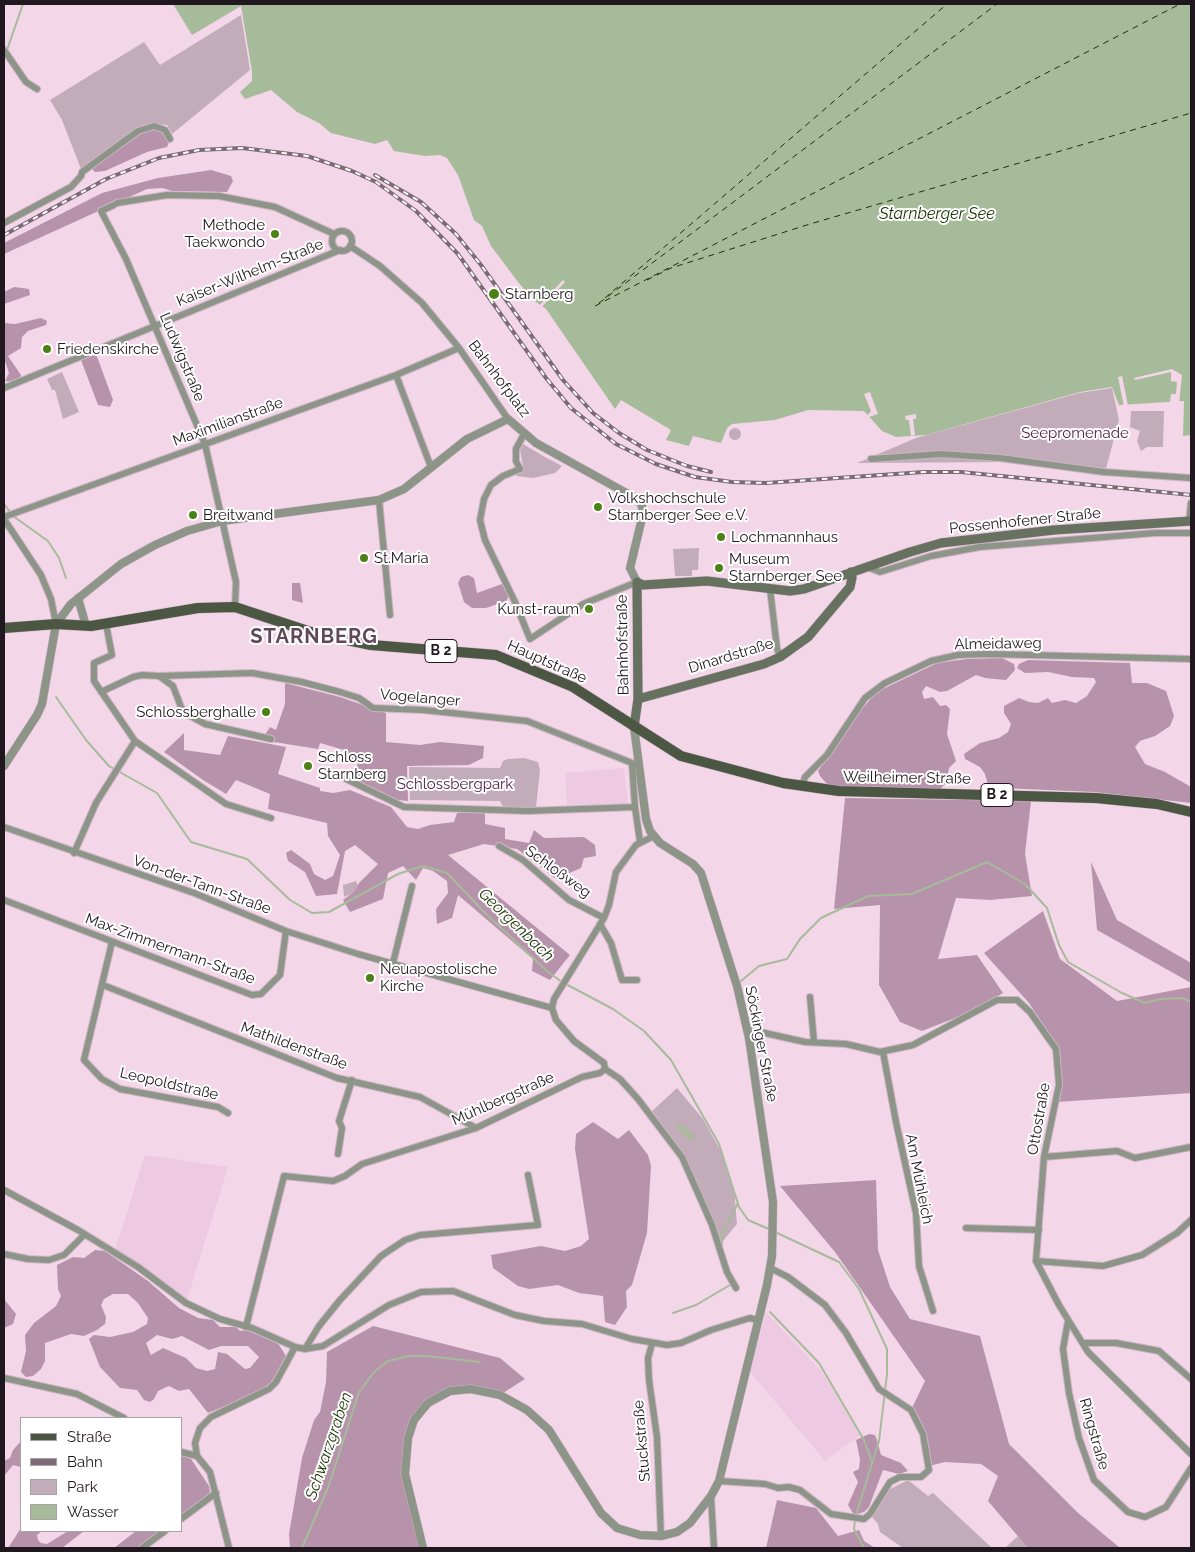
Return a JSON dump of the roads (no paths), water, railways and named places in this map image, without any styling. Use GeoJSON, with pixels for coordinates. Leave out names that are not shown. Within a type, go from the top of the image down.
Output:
{"type":"FeatureCollection","features":[{"type":"Feature","properties":{"kind":"main road","name":"Possenhofener Straße"},"geometry":{"type":"LineString","coordinates":[[637,582],[644,585],[702,581],[790,591],[804,589],[941,543],[983,537],[1190,521]]}},
{"type":"Feature","properties":{"kind":"main road","name":"Dinardstraße"},"geometry":{"type":"LineString","coordinates":[[638,699],[764,664],[780,657],[808,637],[850,587],[851,572]]}},
{"type":"Feature","properties":{"kind":"main road","name":"Bahnhofstraße"},"geometry":{"type":"LineString","coordinates":[[634,727],[638,699],[637,582]]}},
{"type":"Feature","properties":{"kind":"main road","name":"Hauptstraße"},"geometry":{"type":"LineString","coordinates":[[4,628],[56,624],[86,626],[198,608],[235,607],[314,633],[361,643],[388,647],[496,655],[573,687],[634,727]]}},
{"type":"Feature","properties":{"kind":"main road","name":"Weilheimer Straße"},"geometry":{"type":"LineString","coordinates":[[634,727],[681,756],[802,786],[839,791],[900,794],[1047,795],[1096,798],[1157,804],[1191,812]]}},
{"type":"Feature","properties":{"kind":"street"},"geometry":{"type":"LineString","coordinates":[[4,50],[9,60],[26,82],[37,90]]}},
{"type":"Feature","properties":{"kind":"street"},"geometry":{"type":"LineString","coordinates":[[4,223],[71,187],[81,176],[82,172],[138,132],[154,126],[165,130],[170,139]]}},
{"type":"Feature","properties":{"kind":"street","name":"Ludwigstraße"},"geometry":{"type":"LineString","coordinates":[[235,607],[236,582],[204,444],[156,326],[126,259],[101,212],[115,204],[167,195],[219,196],[275,207],[334,234]]}},
{"type":"Feature","properties":{"kind":"street"},"geometry":{"type":"LineString","coordinates":[[339,231],[346,231],[351,236],[350,246],[345,250],[340,250],[332,244],[334,234],[339,231]]}},
{"type":"Feature","properties":{"kind":"street","name":"Bahnhofplatz"},"geometry":{"type":"LineString","coordinates":[[350,246],[380,266],[408,289],[459,348],[508,419],[524,434],[637,499],[642,506]]}},
{"type":"Feature","properties":{"kind":"street","name":"Kaiser-Wilhelm-Straße"},"geometry":{"type":"LineString","coordinates":[[4,388],[340,250]]}},
{"type":"Feature","properties":{"kind":"street","name":"Maximilianstraße"},"geometry":{"type":"LineString","coordinates":[[5,518],[396,374],[459,348]]}},
{"type":"Feature","properties":{"kind":"street"},"geometry":{"type":"LineString","coordinates":[[396,374],[430,467]]}},
{"type":"Feature","properties":{"kind":"street"},"geometry":{"type":"LineString","coordinates":[[56,624],[63,613],[78,598],[121,564],[155,545],[222,520],[379,500],[404,488],[467,439],[508,419]]}},
{"type":"Feature","properties":{"kind":"street"},"geometry":{"type":"LineString","coordinates":[[524,434],[516,449],[516,461],[520,469],[503,476],[491,485],[484,500],[480,520],[485,540],[515,602],[530,640],[583,604],[637,582]]}},
{"type":"Feature","properties":{"kind":"street"},"geometry":{"type":"LineString","coordinates":[[871,459],[941,454],[1000,458],[1104,472],[1191,478]]}},
{"type":"Feature","properties":{"kind":"street"},"geometry":{"type":"LineString","coordinates":[[379,500],[390,615]]}},
{"type":"Feature","properties":{"kind":"street"},"geometry":{"type":"LineString","coordinates":[[1190,521],[1191,503]]}},
{"type":"Feature","properties":{"kind":"street","name":"Bahnhofstraße"},"geometry":{"type":"LineString","coordinates":[[637,582],[630,568],[643,514],[642,506]]}},
{"type":"Feature","properties":{"kind":"street"},"geometry":{"type":"LineString","coordinates":[[5,518],[41,576],[51,599],[56,624],[40,710],[5,760]]}},
{"type":"Feature","properties":{"kind":"street","name":"Possenhofener Straße"},"geometry":{"type":"LineString","coordinates":[[866,567],[880,572],[939,554],[980,547],[1155,533],[1191,533]]}},
{"type":"Feature","properties":{"kind":"street"},"geometry":{"type":"LineString","coordinates":[[770,589],[777,648],[780,657]]}},
{"type":"Feature","properties":{"kind":"street"},"geometry":{"type":"LineString","coordinates":[[78,598],[86,626]]}},
{"type":"Feature","properties":{"kind":"street"},"geometry":{"type":"LineString","coordinates":[[106,624],[112,655],[99,659],[92,666],[94,681],[135,740],[196,781],[226,804],[271,818]]}},
{"type":"Feature","properties":{"kind":"street","name":"Almeidaweg"},"geometry":{"type":"LineString","coordinates":[[802,786],[805,777],[827,755],[866,698],[885,683],[931,661],[958,655],[988,654],[1191,659]]}},
{"type":"Feature","properties":{"kind":"street","name":"Vogelanger"},"geometry":{"type":"LineString","coordinates":[[159,676],[252,673],[302,682],[340,692],[359,698],[373,708],[423,710],[527,721],[632,763],[635,807]]}},
{"type":"Feature","properties":{"kind":"street"},"geometry":{"type":"LineString","coordinates":[[101,692],[133,677],[142,675],[159,676],[173,686],[185,713],[198,721],[272,739]]}},
{"type":"Feature","properties":{"kind":"street","name":"Söckinger Straße"},"geometry":{"type":"LineString","coordinates":[[634,727],[643,808],[646,819],[654,836],[665,848],[693,864],[701,873],[737,986],[747,1029],[773,1202],[774,1226],[770,1268],[718,1481],[711,1496],[690,1523],[676,1532],[661,1536]]}},
{"type":"Feature","properties":{"kind":"street"},"geometry":{"type":"LineString","coordinates":[[74,853],[96,803],[118,764],[135,740]]}},
{"type":"Feature","properties":{"kind":"street"},"geometry":{"type":"LineString","coordinates":[[346,779],[404,807],[528,811],[635,807],[640,842]]}},
{"type":"Feature","properties":{"kind":"street","name":"Von-der-Tann-Straße"},"geometry":{"type":"LineString","coordinates":[[4,827],[194,894],[286,931],[552,1008]]}},
{"type":"Feature","properties":{"kind":"street"},"geometry":{"type":"LineString","coordinates":[[654,836],[640,842],[616,872],[611,897],[602,921],[554,999],[552,1008],[556,1020],[574,1041],[604,1063],[605,1069],[620,1079],[638,1098],[682,1157],[712,1225],[727,1272],[736,1288]]}},
{"type":"Feature","properties":{"kind":"street","name":"Schloßweg"},"geometry":{"type":"LineString","coordinates":[[499,846],[523,860],[569,900],[602,921]]}},
{"type":"Feature","properties":{"kind":"street"},"geometry":{"type":"LineString","coordinates":[[392,963],[412,886]]}},
{"type":"Feature","properties":{"kind":"street","name":"Max-Zimmermann-Straße"},"geometry":{"type":"LineString","coordinates":[[4,900],[252,995],[261,994],[280,975],[286,931]]}},
{"type":"Feature","properties":{"kind":"street"},"geometry":{"type":"LineString","coordinates":[[602,921],[622,980],[637,980]]}},
{"type":"Feature","properties":{"kind":"street","name":"Leopoldstraße"},"geometry":{"type":"LineString","coordinates":[[112,942],[84,1060],[102,1079],[120,1089],[196,1102],[218,1107],[228,1113]]}},
{"type":"Feature","properties":{"kind":"street","name":"Mathildenstraße"},"geometry":{"type":"LineString","coordinates":[[103,985],[336,1078],[352,1080],[420,1097],[476,1128]]}},
{"type":"Feature","properties":{"kind":"street"},"geometry":{"type":"LineString","coordinates":[[810,997],[814,1042]]}},
{"type":"Feature","properties":{"kind":"street","name":"Ottostraße"},"geometry":{"type":"LineString","coordinates":[[747,1029],[814,1042],[846,1044],[883,1052],[913,1046],[997,1000],[1017,1000],[1030,1012],[1056,1048],[1059,1085],[1044,1157],[1036,1261]]}},
{"type":"Feature","properties":{"kind":"street","name":"Am Mühleich"},"geometry":{"type":"LineString","coordinates":[[883,1052],[916,1213],[919,1266],[933,1311]]}},
{"type":"Feature","properties":{"kind":"street","name":"Mühlbergstraße"},"geometry":{"type":"LineString","coordinates":[[246,1327],[284,1176],[333,1181],[345,1176],[362,1164],[476,1128],[582,1077],[600,1073],[605,1069]]}},
{"type":"Feature","properties":{"kind":"street"},"geometry":{"type":"LineString","coordinates":[[338,1154],[342,1128],[339,1121],[352,1080]]}},
{"type":"Feature","properties":{"kind":"street"},"geometry":{"type":"LineString","coordinates":[[1044,1157],[1118,1151],[1135,1158],[1191,1147]]}},
{"type":"Feature","properties":{"kind":"street"},"geometry":{"type":"LineString","coordinates":[[305,1349],[319,1326],[340,1300],[381,1256],[405,1240],[420,1235],[538,1225],[528,1176]]}},
{"type":"Feature","properties":{"kind":"street"},"geometry":{"type":"LineString","coordinates":[[4,1190],[84,1234],[138,1267],[186,1303],[220,1319],[305,1349],[323,1346],[389,1305],[421,1292],[453,1290],[515,1315],[544,1321],[582,1324],[652,1344],[667,1345],[681,1343],[712,1330],[750,1318],[757,1320]]}},
{"type":"Feature","properties":{"kind":"street"},"geometry":{"type":"LineString","coordinates":[[1036,1261],[1103,1266],[1142,1255],[1177,1233],[1191,1220]]}},
{"type":"Feature","properties":{"kind":"street"},"geometry":{"type":"LineString","coordinates":[[966,1228],[1039,1230]]}},
{"type":"Feature","properties":{"kind":"street"},"geometry":{"type":"LineString","coordinates":[[4,1254],[28,1259],[49,1260],[64,1255],[84,1234]]}},
{"type":"Feature","properties":{"kind":"street"},"geometry":{"type":"LineString","coordinates":[[1036,1261],[1068,1321],[1088,1352],[1191,1454]]}},
{"type":"Feature","properties":{"kind":"street"},"geometry":{"type":"LineString","coordinates":[[718,1481],[765,1484],[778,1488],[789,1486],[800,1490],[831,1514],[864,1519],[870,1514],[890,1482],[900,1477],[921,1477],[928,1470],[923,1434],[911,1410],[880,1390],[846,1333],[824,1305],[788,1277],[770,1268]]}},
{"type":"Feature","properties":{"kind":"street","name":"Ringstraße"},"geometry":{"type":"LineString","coordinates":[[1068,1321],[1063,1349],[1069,1394],[1079,1438],[1094,1480],[1128,1512],[1145,1517],[1166,1507],[1191,1468]]}},
{"type":"Feature","properties":{"kind":"street"},"geometry":{"type":"LineString","coordinates":[[1083,1343],[1116,1343],[1158,1351],[1191,1379]]}},
{"type":"Feature","properties":{"kind":"street","name":"Stuckstraße"},"geometry":{"type":"LineString","coordinates":[[652,1344],[648,1358],[649,1380],[657,1437],[661,1536]]}},
{"type":"Feature","properties":{"kind":"street"},"geometry":{"type":"LineString","coordinates":[[229,1548],[210,1472],[197,1456],[195,1443],[200,1428],[211,1417],[269,1388],[276,1382],[295,1347]]}},
{"type":"Feature","properties":{"kind":"street"},"geometry":{"type":"LineString","coordinates":[[4,1378],[77,1394],[122,1417]]}},
{"type":"Feature","properties":{"kind":"street"},"geometry":{"type":"LineString","coordinates":[[424,1548],[406,1474],[408,1438],[414,1420],[428,1403],[450,1392],[471,1389],[500,1395],[528,1410],[549,1430],[601,1513],[617,1528],[640,1534],[661,1536]]}},
{"type":"Feature","properties":{"kind":"street"},"geometry":{"type":"LineString","coordinates":[[182,1452],[197,1456]]}},
{"type":"Feature","properties":{"kind":"street"},"geometry":{"type":"LineString","coordinates":[[182,1518],[216,1492]]}},
{"type":"Feature","properties":{"kind":"street"},"geometry":{"type":"LineString","coordinates":[[711,1496],[714,1548]]}},
{"type":"Feature","properties":{"kind":"street"},"geometry":{"type":"LineString","coordinates":[[142,1548],[165,1532]]}},
{"type":"Feature","properties":{"kind":"water","name":"Starnberger See"},"geometry":{"type":"Polygon","coordinates":[[[173,4],[1191,4],[1191,435],[1183,436],[1184,401],[1119,405],[1112,387],[1080,392],[926,435],[896,437],[882,431],[864,411],[808,410],[775,420],[732,424],[727,428],[721,443],[693,436],[689,446],[666,440],[671,430],[621,400],[615,409],[546,309],[536,302],[518,282],[491,246],[482,226],[474,220],[458,175],[447,158],[440,155],[425,156],[394,151],[387,140],[375,144],[331,133],[319,123],[297,112],[271,90],[245,99],[240,92],[252,81],[252,71],[241,6],[192,35],[173,4]]]}},
{"type":"Feature","properties":{"kind":"water"},"geometry":{"type":"Polygon","coordinates":[[[681,1124],[694,1136],[693,1139],[690,1139],[679,1130],[677,1127],[681,1124]]]}},
{"type":"Feature","properties":{"kind":"waterway","name":"Georgenbach"},"geometry":{"type":"LineString","coordinates":[[7,50],[23,4]]}},
{"type":"Feature","properties":{"kind":"waterway","name":"Georgenbach"},"geometry":{"type":"LineString","coordinates":[[4,504],[10,512]]}},
{"type":"Feature","properties":{"kind":"waterway","name":"Georgenbach"},"geometry":{"type":"LineString","coordinates":[[13,516],[48,541],[59,558],[66,578]]}},
{"type":"Feature","properties":{"kind":"waterway","name":"Georgenbach"},"geometry":{"type":"LineString","coordinates":[[56,697],[86,740],[109,766],[157,793],[191,842],[247,859],[290,900],[312,913],[329,912],[398,874],[423,866],[447,873],[485,913],[547,971],[562,982],[613,1009],[644,1031],[671,1060],[719,1144],[739,1207],[748,1220],[771,1230]]}},
{"type":"Feature","properties":{"kind":"waterway"},"geometry":{"type":"LineString","coordinates":[[741,981],[759,966],[787,959],[800,939],[821,918],[868,896],[912,894],[987,862],[1025,884],[1047,908],[1059,945],[1068,962],[1122,993],[1145,1003],[1160,999],[1182,998],[1191,1002]]}},
{"type":"Feature","properties":{"kind":"waterway"},"geometry":{"type":"LineString","coordinates":[[722,1249],[722,1234],[738,1203]]}},
{"type":"Feature","properties":{"kind":"waterway"},"geometry":{"type":"LineString","coordinates":[[775,1232],[839,1262],[859,1289],[887,1349],[887,1374],[879,1441],[856,1515]]}},
{"type":"Feature","properties":{"kind":"waterway"},"geometry":{"type":"LineString","coordinates":[[673,1313],[696,1305],[730,1285]]}},
{"type":"Feature","properties":{"kind":"waterway"},"geometry":{"type":"LineString","coordinates":[[770,1312],[819,1363],[864,1440],[872,1462]]}},
{"type":"Feature","properties":{"kind":"waterway","name":"Schwarzgraben"},"geometry":{"type":"LineString","coordinates":[[302,1548],[329,1485],[359,1392],[374,1372],[388,1361],[409,1356],[427,1356],[480,1362]]}},
{"type":"Feature","properties":{"kind":"waterway"},"geometry":{"type":"LineString","coordinates":[[855,1520],[854,1529],[864,1548]]}},
{"type":"Feature","properties":{"kind":"railway"},"geometry":{"type":"LineString","coordinates":[[4,235],[106,179],[159,158],[199,150],[242,148],[307,156],[352,171],[376,182],[416,211],[458,254],[546,378],[571,408],[616,444],[656,464],[695,477],[732,482],[766,483],[924,472],[961,472],[1191,495]]}},
{"type":"Feature","properties":{"kind":"railway"},"geometry":{"type":"LineString","coordinates":[[375,175],[421,202],[456,234],[481,265],[563,380],[593,413],[619,433],[647,450],[687,466],[711,472]]}},
{"type":"Feature","properties":{"kind":"place","name":"Methode Taekwondo"},"geometry":{"type":"Point","coordinates":[275,234]}},
{"type":"Feature","properties":{"kind":"place","name":"Starnberg"},"geometry":{"type":"Point","coordinates":[494,294]}},
{"type":"Feature","properties":{"kind":"place","name":"Friedenskirche"},"geometry":{"type":"Point","coordinates":[47,349]}},
{"type":"Feature","properties":{"kind":"place","name":"Volkshochschule Starnberger See e.V."},"geometry":{"type":"Point","coordinates":[598,507]}},
{"type":"Feature","properties":{"kind":"place","name":"Breitwand"},"geometry":{"type":"Point","coordinates":[193,515]}},
{"type":"Feature","properties":{"kind":"place","name":"Lochmannhaus"},"geometry":{"type":"Point","coordinates":[721,537]}},
{"type":"Feature","properties":{"kind":"place","name":"St.Maria"},"geometry":{"type":"Point","coordinates":[364,558]}},
{"type":"Feature","properties":{"kind":"place","name":"Museum Starnberger See"},"geometry":{"type":"Point","coordinates":[719,568]}},
{"type":"Feature","properties":{"kind":"place","name":"Kunst-raum"},"geometry":{"type":"Point","coordinates":[589,609]}},
{"type":"Feature","properties":{"kind":"place","name":"Schlossberghalle"},"geometry":{"type":"Point","coordinates":[266,712]}},
{"type":"Feature","properties":{"kind":"place","name":"Schloss Starnberg"},"geometry":{"type":"Point","coordinates":[308,766]}},
{"type":"Feature","properties":{"kind":"place","name":"Neuapostolische Kirche"},"geometry":{"type":"Point","coordinates":[370,978]}},
{"type":"Feature","properties":{"kind":"district","name":"STARNBERG"},"geometry":{"type":"Point","coordinates":[314,637]}},
{"type":"Feature","properties":{"kind":"park label","name":"Seepromenade"},"geometry":{"type":"Point","coordinates":[1075,433]}},
{"type":"Feature","properties":{"kind":"park label","name":"Schlossbergpark"},"geometry":{"type":"Point","coordinates":[455,784]}}]}
